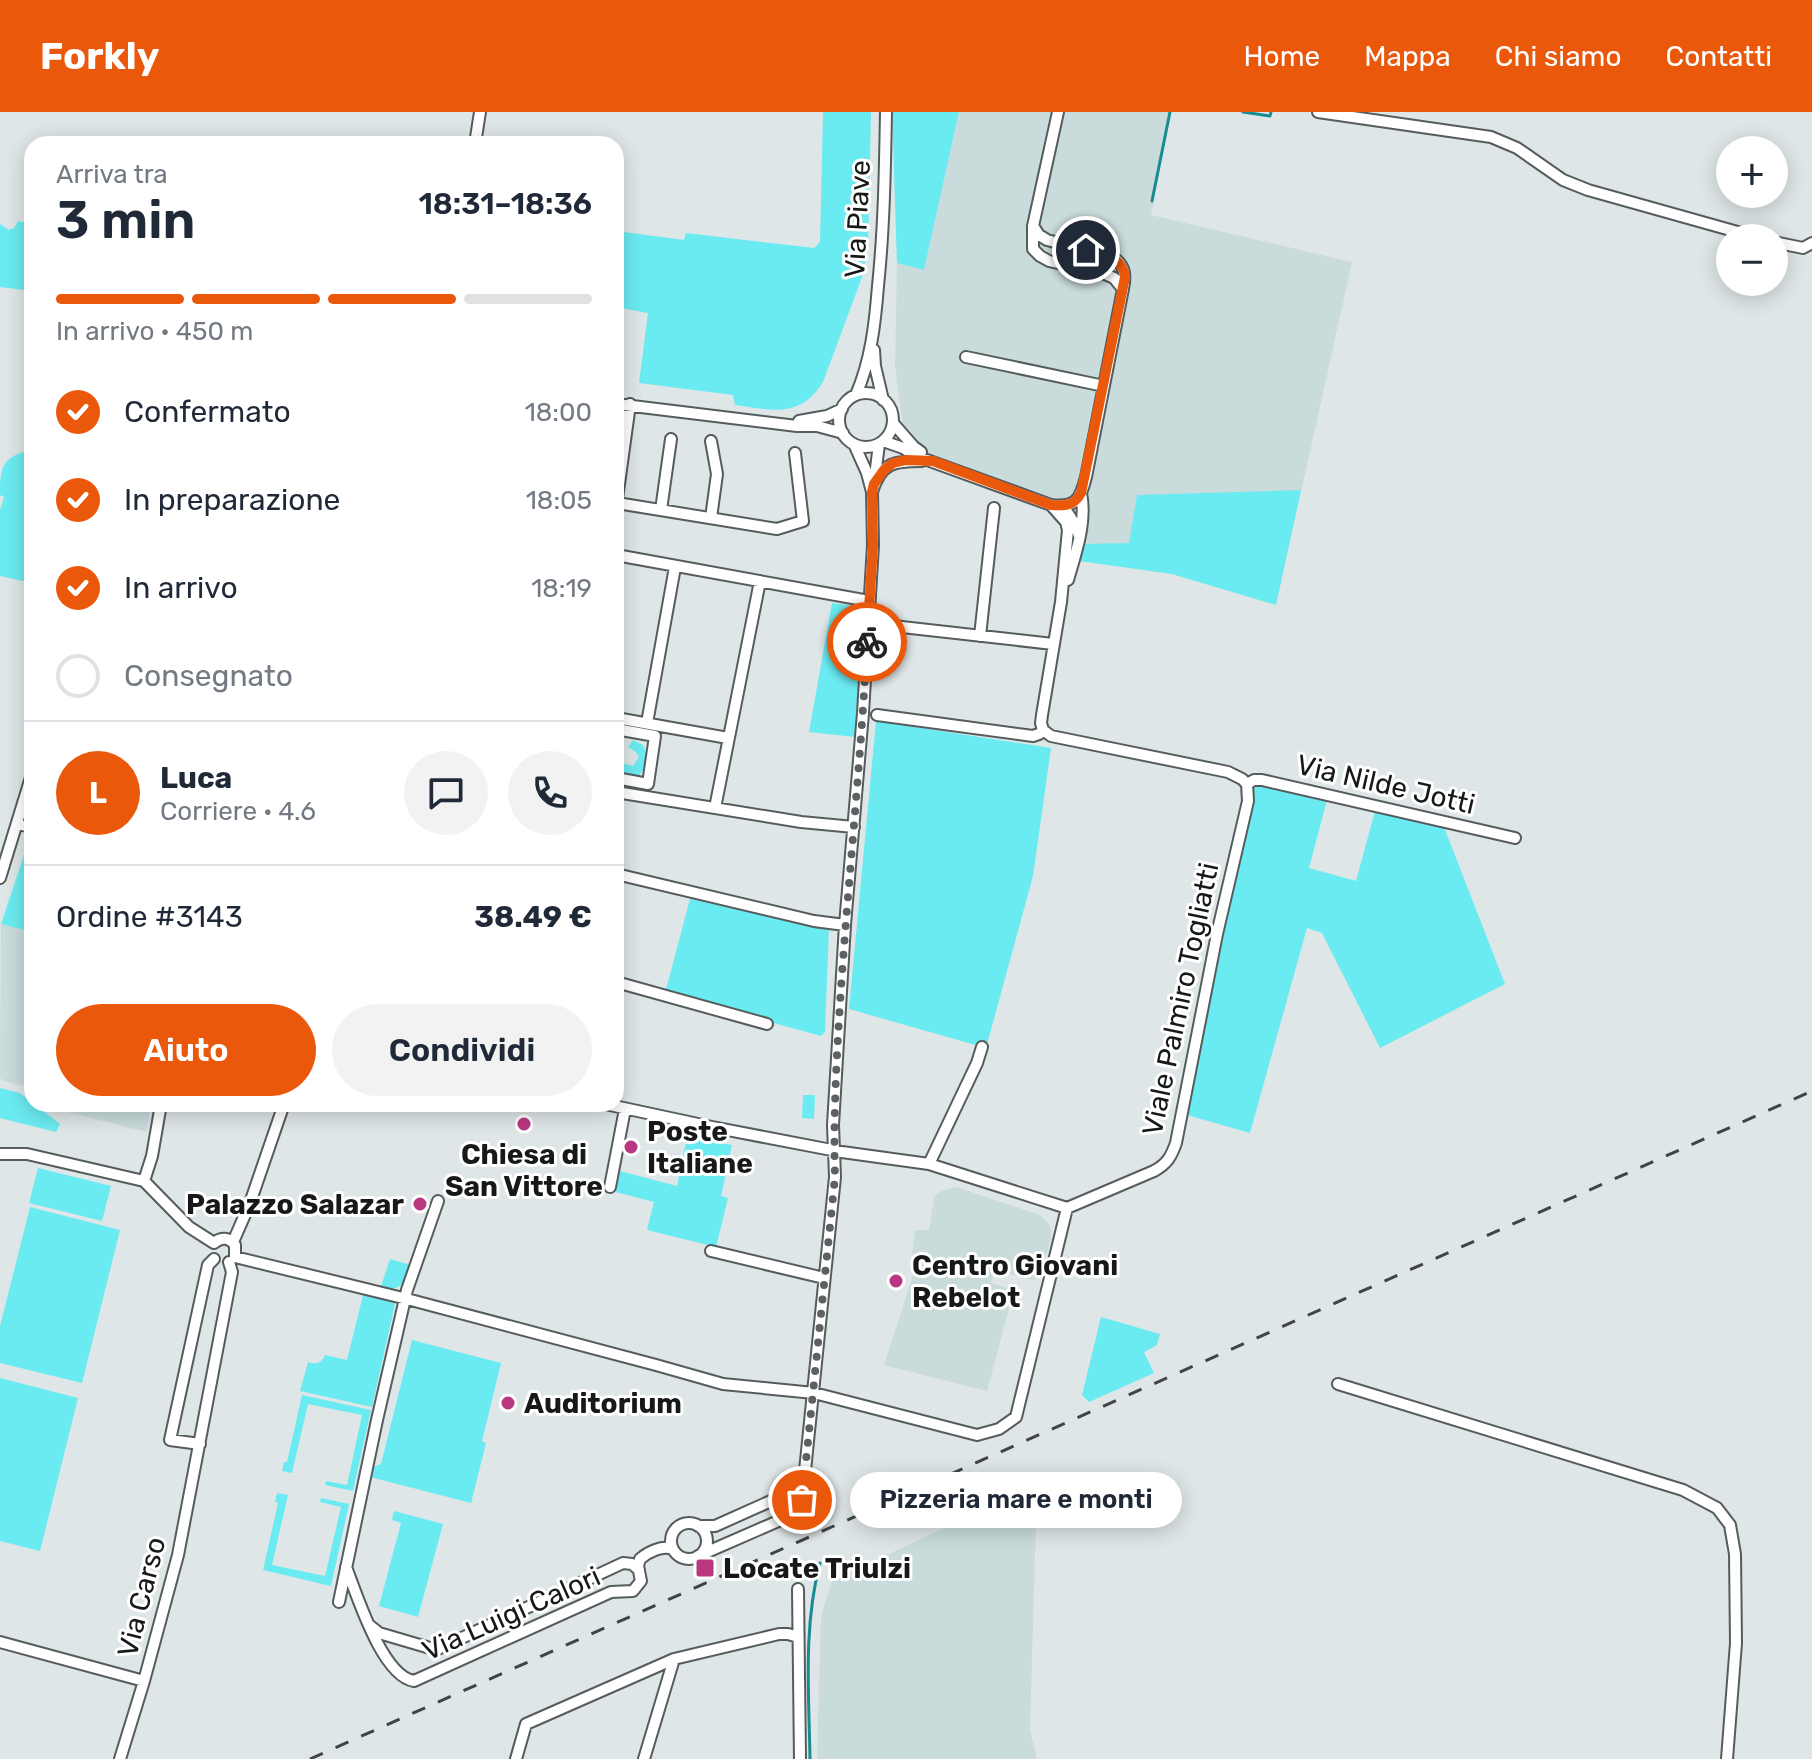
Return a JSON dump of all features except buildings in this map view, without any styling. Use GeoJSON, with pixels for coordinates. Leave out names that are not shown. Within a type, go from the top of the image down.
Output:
{"type":"FeatureCollection","features":[{"type":"Feature","properties":{"kind":"street"},"geometry":{"type":"LineString","coordinates":[[476,136],[480,112]]}},
{"type":"Feature","properties":{"kind":"street","name":"Via Piave"},"geometry":{"type":"LineString","coordinates":[[842,409],[856,395],[864,378],[874,328],[884,232],[886,112]]}},
{"type":"Feature","properties":{"kind":"street"},"geometry":{"type":"LineString","coordinates":[[1058,112],[1033,226],[1033,249],[1049,261],[1105,274],[1114,278],[1123,289]]}},
{"type":"Feature","properties":{"kind":"street"},"geometry":{"type":"LineString","coordinates":[[1318,112],[1491,137],[1517,148],[1563,180],[1588,190],[1716,226]]}},
{"type":"Feature","properties":{"kind":"street"},"geometry":{"type":"LineString","coordinates":[[854,444],[865,447],[881,442],[895,444],[916,456],[1051,505],[1063,506],[1077,500],[1104,386],[1125,270],[1113,257],[1047,240],[1033,226]]}},
{"type":"Feature","properties":{"kind":"street"},"geometry":{"type":"LineString","coordinates":[[1788,243],[1808,245]]}},
{"type":"Feature","properties":{"kind":"street","name":"Via Piave"},"geometry":{"type":"LineString","coordinates":[[874,328],[875,366],[883,400],[891,409],[893,423]]}},
{"type":"Feature","properties":{"kind":"street"},"geometry":{"type":"LineString","coordinates":[[966,357],[1104,386]]}},
{"type":"Feature","properties":{"kind":"street"},"geometry":{"type":"LineString","coordinates":[[856,395],[870,394],[883,400]]}},
{"type":"Feature","properties":{"kind":"street"},"geometry":{"type":"LineString","coordinates":[[624,404],[817,426],[843,433],[854,444],[873,488]]}},
{"type":"Feature","properties":{"kind":"street"},"geometry":{"type":"LineString","coordinates":[[624,447],[630,404]]}},
{"type":"Feature","properties":{"kind":"street"},"geometry":{"type":"LineString","coordinates":[[761,422],[811,419],[842,409]]}},
{"type":"Feature","properties":{"kind":"street"},"geometry":{"type":"LineString","coordinates":[[842,409],[840,419],[843,433]]}},
{"type":"Feature","properties":{"kind":"street"},"geometry":{"type":"LineString","coordinates":[[806,1475],[791,1492],[715,1526],[687,1523],[677,1528],[671,1538],[673,1549],[681,1557],[693,1558],[792,1515],[801,1506],[806,1475],[835,1177],[833,1125],[873,545],[873,488],[881,442],[890,433],[893,423]]}},
{"type":"Feature","properties":{"kind":"street"},"geometry":{"type":"LineString","coordinates":[[893,423],[914,447],[933,461]]}},
{"type":"Feature","properties":{"kind":"street"},"geometry":{"type":"LineString","coordinates":[[661,510],[671,439]]}},
{"type":"Feature","properties":{"kind":"street"},"geometry":{"type":"LineString","coordinates":[[711,441],[717,474],[711,518]]}},
{"type":"Feature","properties":{"kind":"street"},"geometry":{"type":"LineString","coordinates":[[624,506],[777,529],[803,521],[795,453]]}},
{"type":"Feature","properties":{"kind":"street"},"geometry":{"type":"LineString","coordinates":[[873,488],[884,470],[893,463],[933,461]]}},
{"type":"Feature","properties":{"kind":"street"},"geometry":{"type":"LineString","coordinates":[[1061,602],[1080,538],[1084,508],[1081,493]]}},
{"type":"Feature","properties":{"kind":"street"},"geometry":{"type":"LineString","coordinates":[[1051,505],[1066,522],[1068,530],[1061,602],[1042,715],[1043,730],[1051,736],[1228,772],[1247,784]]}},
{"type":"Feature","properties":{"kind":"street"},"geometry":{"type":"LineString","coordinates":[[1063,506],[1080,538]]}},
{"type":"Feature","properties":{"kind":"street"},"geometry":{"type":"LineString","coordinates":[[980,636],[994,508]]}},
{"type":"Feature","properties":{"kind":"street"},"geometry":{"type":"LineString","coordinates":[[624,557],[869,601]]}},
{"type":"Feature","properties":{"kind":"street"},"geometry":{"type":"LineString","coordinates":[[624,780],[648,784],[675,567]]}},
{"type":"Feature","properties":{"kind":"street"},"geometry":{"type":"LineString","coordinates":[[715,808],[760,581]]}},
{"type":"Feature","properties":{"kind":"street"},"geometry":{"type":"LineString","coordinates":[[884,625],[1053,644]]}},
{"type":"Feature","properties":{"kind":"street"},"geometry":{"type":"LineString","coordinates":[[877,715],[1033,736],[1043,730]]}},
{"type":"Feature","properties":{"kind":"street"},"geometry":{"type":"LineString","coordinates":[[624,720],[653,728],[728,738]]}},
{"type":"Feature","properties":{"kind":"street"},"geometry":{"type":"LineString","coordinates":[[624,729],[653,728]]}},
{"type":"Feature","properties":{"kind":"street","name":"Via Nilde Jotti"},"geometry":{"type":"LineString","coordinates":[[1247,784],[1262,780],[1515,838]]}},
{"type":"Feature","properties":{"kind":"street","name":"Viale Palmiro Togliatti"},"geometry":{"type":"LineString","coordinates":[[1067,1208],[1154,1171],[1170,1158],[1176,1143],[1217,934],[1248,801],[1247,784]]}},
{"type":"Feature","properties":{"kind":"street"},"geometry":{"type":"LineString","coordinates":[[624,793],[801,822],[854,827]]}},
{"type":"Feature","properties":{"kind":"street"},"geometry":{"type":"LineString","coordinates":[[0,878],[24,801]]}},
{"type":"Feature","properties":{"kind":"street"},"geometry":{"type":"LineString","coordinates":[[17,824],[24,825]]}},
{"type":"Feature","properties":{"kind":"street"},"geometry":{"type":"LineString","coordinates":[[624,876],[814,921],[845,925]]}},
{"type":"Feature","properties":{"kind":"street"},"geometry":{"type":"LineString","coordinates":[[624,984],[767,1024]]}},
{"type":"Feature","properties":{"kind":"street"},"geometry":{"type":"LineString","coordinates":[[929,1164],[982,1047]]}},
{"type":"Feature","properties":{"kind":"street"},"geometry":{"type":"LineString","coordinates":[[233,1242],[221,1239],[214,1243],[214,1259],[221,1263],[232,1259],[407,1299],[723,1384],[814,1393],[977,1435],[999,1429],[1016,1417],[1067,1208],[929,1164],[834,1150],[625,1109],[610,1187]]}},
{"type":"Feature","properties":{"kind":"street"},"geometry":{"type":"LineString","coordinates":[[144,1181],[160,1112]]}},
{"type":"Feature","properties":{"kind":"street"},"geometry":{"type":"LineString","coordinates":[[232,1259],[236,1249],[233,1242],[281,1112]]}},
{"type":"Feature","properties":{"kind":"street"},"geometry":{"type":"LineString","coordinates":[[3,1154],[27,1154],[144,1181],[189,1227],[214,1243]]}},
{"type":"Feature","properties":{"kind":"street"},"geometry":{"type":"LineString","coordinates":[[339,1602],[407,1290],[438,1201]]}},
{"type":"Feature","properties":{"kind":"street"},"geometry":{"type":"LineString","coordinates":[[711,1251],[824,1278]]}},
{"type":"Feature","properties":{"kind":"street"},"geometry":{"type":"LineString","coordinates":[[200,1444],[170,1440],[208,1265],[214,1259]]}},
{"type":"Feature","properties":{"kind":"street","name":"Via Carso"},"geometry":{"type":"LineString","coordinates":[[120,1759],[178,1555],[232,1259]]}},
{"type":"Feature","properties":{"kind":"street"},"geometry":{"type":"LineString","coordinates":[[1338,1384],[1683,1490],[1717,1508],[1730,1525],[1735,1554],[1736,1643],[1727,1759]]}},
{"type":"Feature","properties":{"kind":"street"},"geometry":{"type":"LineString","coordinates":[[698,1526],[705,1533],[706,1543],[698,1556]]}},
{"type":"Feature","properties":{"kind":"street","name":"Via Luigi Calori"},"geometry":{"type":"LineString","coordinates":[[346,1567],[368,1624],[390,1663],[400,1676],[414,1681],[611,1592],[633,1591],[641,1581],[638,1563],[644,1556],[666,1546],[673,1549]]}},
{"type":"Feature","properties":{"kind":"street","name":"Via Luigi Calori"},"geometry":{"type":"LineString","coordinates":[[368,1624],[379,1633],[438,1649],[623,1563],[632,1564],[639,1570]]}},
{"type":"Feature","properties":{"kind":"street"},"geometry":{"type":"LineString","coordinates":[[798,1589],[800,1759]]}},
{"type":"Feature","properties":{"kind":"street"},"geometry":{"type":"LineString","coordinates":[[516,1759],[526,1724],[674,1659],[779,1634],[798,1637]]}},
{"type":"Feature","properties":{"kind":"street"},"geometry":{"type":"LineString","coordinates":[[390,1663],[394,1648],[405,1641]]}},
{"type":"Feature","properties":{"kind":"street"},"geometry":{"type":"LineString","coordinates":[[0,1642],[144,1681]]}},
{"type":"Feature","properties":{"kind":"street"},"geometry":{"type":"LineString","coordinates":[[644,1759],[674,1659]]}},
{"type":"Feature","properties":{"kind":"shaded area"},"geometry":{"type":"Polygon","coordinates":[[[823,112],[871,112],[868,248],[861,280],[823,382],[814,394],[795,407],[773,410],[735,405],[733,395],[639,383],[648,313],[624,308],[624,232],[684,240],[686,233],[814,248],[820,242],[823,112]]]}},
{"type":"Feature","properties":{"kind":"shaded area"},"geometry":{"type":"Polygon","coordinates":[[[892,112],[959,112],[924,270],[897,263],[892,112]]]}},
{"type":"Feature","properties":{"kind":"shaded area"},"geometry":{"type":"Polygon","coordinates":[[[959,112],[1171,112],[1151,215],[1352,262],[1276,605],[1172,574],[1074,560],[1082,509],[934,461],[899,457],[902,419],[895,366],[897,263],[924,270],[959,112]]]}},
{"type":"Feature","properties":{"kind":"shaded area"},"geometry":{"type":"Polygon","coordinates":[[[18,221],[24,222],[24,290],[0,287],[0,224],[9,230],[18,221]]]}},
{"type":"Feature","properties":{"kind":"shaded area"},"geometry":{"type":"Polygon","coordinates":[[[22,453],[24,581],[0,576],[0,510],[4,497],[0,495],[2,470],[9,459],[22,453]]]}},
{"type":"Feature","properties":{"kind":"shaded area"},"geometry":{"type":"Polygon","coordinates":[[[1301,490],[1276,605],[1172,574],[1079,561],[1082,544],[1129,543],[1137,495],[1301,490]]]}},
{"type":"Feature","properties":{"kind":"shaded area"},"geometry":{"type":"Polygon","coordinates":[[[832,603],[862,607],[855,737],[809,732],[832,603]]]}},
{"type":"Feature","properties":{"kind":"shaded area"},"geometry":{"type":"Polygon","coordinates":[[[876,721],[1051,748],[1033,876],[986,1048],[849,1009],[876,721]]]}},
{"type":"Feature","properties":{"kind":"shaded area"},"geometry":{"type":"Polygon","coordinates":[[[633,740],[643,745],[646,754],[644,767],[636,779],[624,775],[624,764],[633,766],[639,757],[628,747],[633,740]]]}},
{"type":"Feature","properties":{"kind":"shaded area"},"geometry":{"type":"Polygon","coordinates":[[[1262,785],[1327,800],[1309,868],[1356,881],[1375,811],[1444,827],[1505,984],[1380,1048],[1322,933],[1307,928],[1250,1133],[1187,1115],[1252,789],[1262,785]]]}},
{"type":"Feature","properties":{"kind":"shaded area"},"geometry":{"type":"Polygon","coordinates":[[[24,855],[24,930],[1,924],[24,855]]]}},
{"type":"Feature","properties":{"kind":"shaded area"},"geometry":{"type":"Polygon","coordinates":[[[690,899],[829,928],[825,1032],[821,1036],[665,993],[690,899]]]}},
{"type":"Feature","properties":{"kind":"shaded area"},"geometry":{"type":"Polygon","coordinates":[[[1,924],[24,930],[24,1086],[0,1078],[1,924]]]}},
{"type":"Feature","properties":{"kind":"shaded area"},"geometry":{"type":"Polygon","coordinates":[[[0,1088],[24,1096],[24,1112],[45,1112],[60,1124],[56,1132],[0,1118],[0,1088]]]}},
{"type":"Feature","properties":{"kind":"shaded area"},"geometry":{"type":"Polygon","coordinates":[[[803,1095],[815,1095],[814,1119],[802,1118],[803,1095]]]}},
{"type":"Feature","properties":{"kind":"shaded area"},"geometry":{"type":"Polygon","coordinates":[[[67,1112],[150,1112],[147,1132],[67,1112]]]}},
{"type":"Feature","properties":{"kind":"shaded area"},"geometry":{"type":"Polygon","coordinates":[[[687,1137],[732,1145],[721,1196],[728,1198],[716,1247],[647,1230],[654,1202],[615,1192],[620,1171],[677,1186],[687,1137]]]}},
{"type":"Feature","properties":{"kind":"shaded area"},"geometry":{"type":"Polygon","coordinates":[[[38,1168],[111,1186],[102,1221],[29,1203],[38,1168]]]}},
{"type":"Feature","properties":{"kind":"shaded area"},"geometry":{"type":"Polygon","coordinates":[[[956,1187],[1040,1215],[1051,1231],[1040,1278],[1033,1280],[995,1270],[991,1283],[1014,1290],[987,1391],[884,1365],[919,1257],[912,1255],[915,1230],[929,1230],[934,1197],[941,1191],[956,1187]]]}},
{"type":"Feature","properties":{"kind":"shaded area"},"geometry":{"type":"Polygon","coordinates":[[[30,1207],[120,1230],[82,1383],[0,1363],[0,1326],[30,1207]]]}},
{"type":"Feature","properties":{"kind":"shaded area"},"geometry":{"type":"Polygon","coordinates":[[[390,1259],[411,1265],[404,1284],[393,1289],[381,1286],[390,1259]]]}},
{"type":"Feature","properties":{"kind":"shaded area"},"geometry":{"type":"Polygon","coordinates":[[[363,1295],[390,1300],[395,1304],[372,1407],[300,1391],[308,1362],[318,1363],[325,1355],[347,1360],[363,1295]]]}},
{"type":"Feature","properties":{"kind":"shaded area"},"geometry":{"type":"Polygon","coordinates":[[[1101,1317],[1160,1334],[1157,1345],[1144,1352],[1154,1373],[1089,1402],[1082,1395],[1101,1317]]]}},
{"type":"Feature","properties":{"kind":"shaded area"},"geometry":{"type":"Polygon","coordinates":[[[412,1340],[501,1363],[471,1503],[370,1477],[373,1467],[381,1464],[412,1340]]]}},
{"type":"Feature","properties":{"kind":"shaded area"},"geometry":{"type":"Polygon","coordinates":[[[0,1378],[78,1398],[40,1551],[0,1541],[0,1378]]]}},
{"type":"Feature","properties":{"kind":"shaded area"},"geometry":{"type":"Polygon","coordinates":[[[302,1395],[371,1410],[353,1491],[325,1485],[326,1481],[347,1485],[362,1415],[308,1404],[292,1473],[282,1471],[284,1462],[287,1462],[302,1395]]]}},
{"type":"Feature","properties":{"kind":"shaded area"},"geometry":{"type":"Polygon","coordinates":[[[277,1493],[288,1495],[272,1565],[325,1576],[341,1507],[320,1502],[321,1498],[349,1504],[331,1586],[263,1570],[278,1503],[275,1502],[277,1493]]]}},
{"type":"Feature","properties":{"kind":"shaded area"},"geometry":{"type":"Polygon","coordinates":[[[1009,1497],[1022,1501],[1031,1510],[1036,1522],[1030,1730],[1037,1759],[817,1759],[821,1616],[832,1581],[1009,1497]]]}},
{"type":"Feature","properties":{"kind":"shaded area"},"geometry":{"type":"Polygon","coordinates":[[[394,1511],[443,1524],[418,1617],[379,1606],[401,1523],[392,1520],[394,1511]]]}},
{"type":"Feature","properties":{"kind":"waterway"},"geometry":{"type":"LineString","coordinates":[[1152,201],[1170,112]]}},
{"type":"Feature","properties":{"kind":"waterway"},"geometry":{"type":"LineString","coordinates":[[1243,112],[1270,116],[1271,112]]}},
{"type":"Feature","properties":{"kind":"waterway"},"geometry":{"type":"LineString","coordinates":[[810,1759],[809,1636],[820,1563]]}},
{"type":"Feature","properties":{"kind":"railway"},"geometry":{"type":"LineString","coordinates":[[310,1759],[1812,1091]]}},
{"type":"Feature","properties":{"kind":"way so far"},"geometry":{"type":"LineString","coordinates":[[802,1500],[835,1177],[833,1125],[867,642]]}},
{"type":"Feature","properties":{"kind":"place","name":"Chiesa di San Vittore"},"geometry":{"type":"Point","coordinates":[524,1124]}},
{"type":"Feature","properties":{"kind":"place","name":"Poste Italiane"},"geometry":{"type":"Point","coordinates":[631,1147]}},
{"type":"Feature","properties":{"kind":"place","name":"Palazzo Salazar"},"geometry":{"type":"Point","coordinates":[420,1204]}},
{"type":"Feature","properties":{"kind":"place","name":"Centro Giovani Rebelot"},"geometry":{"type":"Point","coordinates":[896,1281]}},
{"type":"Feature","properties":{"kind":"place","name":"Auditorium"},"geometry":{"type":"Point","coordinates":[508,1403]}},
{"type":"Feature","properties":{"kind":"place","name":"Pizzeria mare e monti"},"geometry":{"type":"Point","coordinates":[802,1500]}},
{"type":"Feature","properties":{"kind":"place","name":"Locate Triulzi"},"geometry":{"type":"Point","coordinates":[705,1568]}},
{"type":"Feature","properties":{"kind":"route"},"geometry":{"type":"LineString","coordinates":[[867,642],[873,545],[872,492],[884,470],[893,463],[933,461],[1051,505],[1070,504],[1081,493],[1125,277],[1125,270],[1113,257],[1086,250]]}}]}
